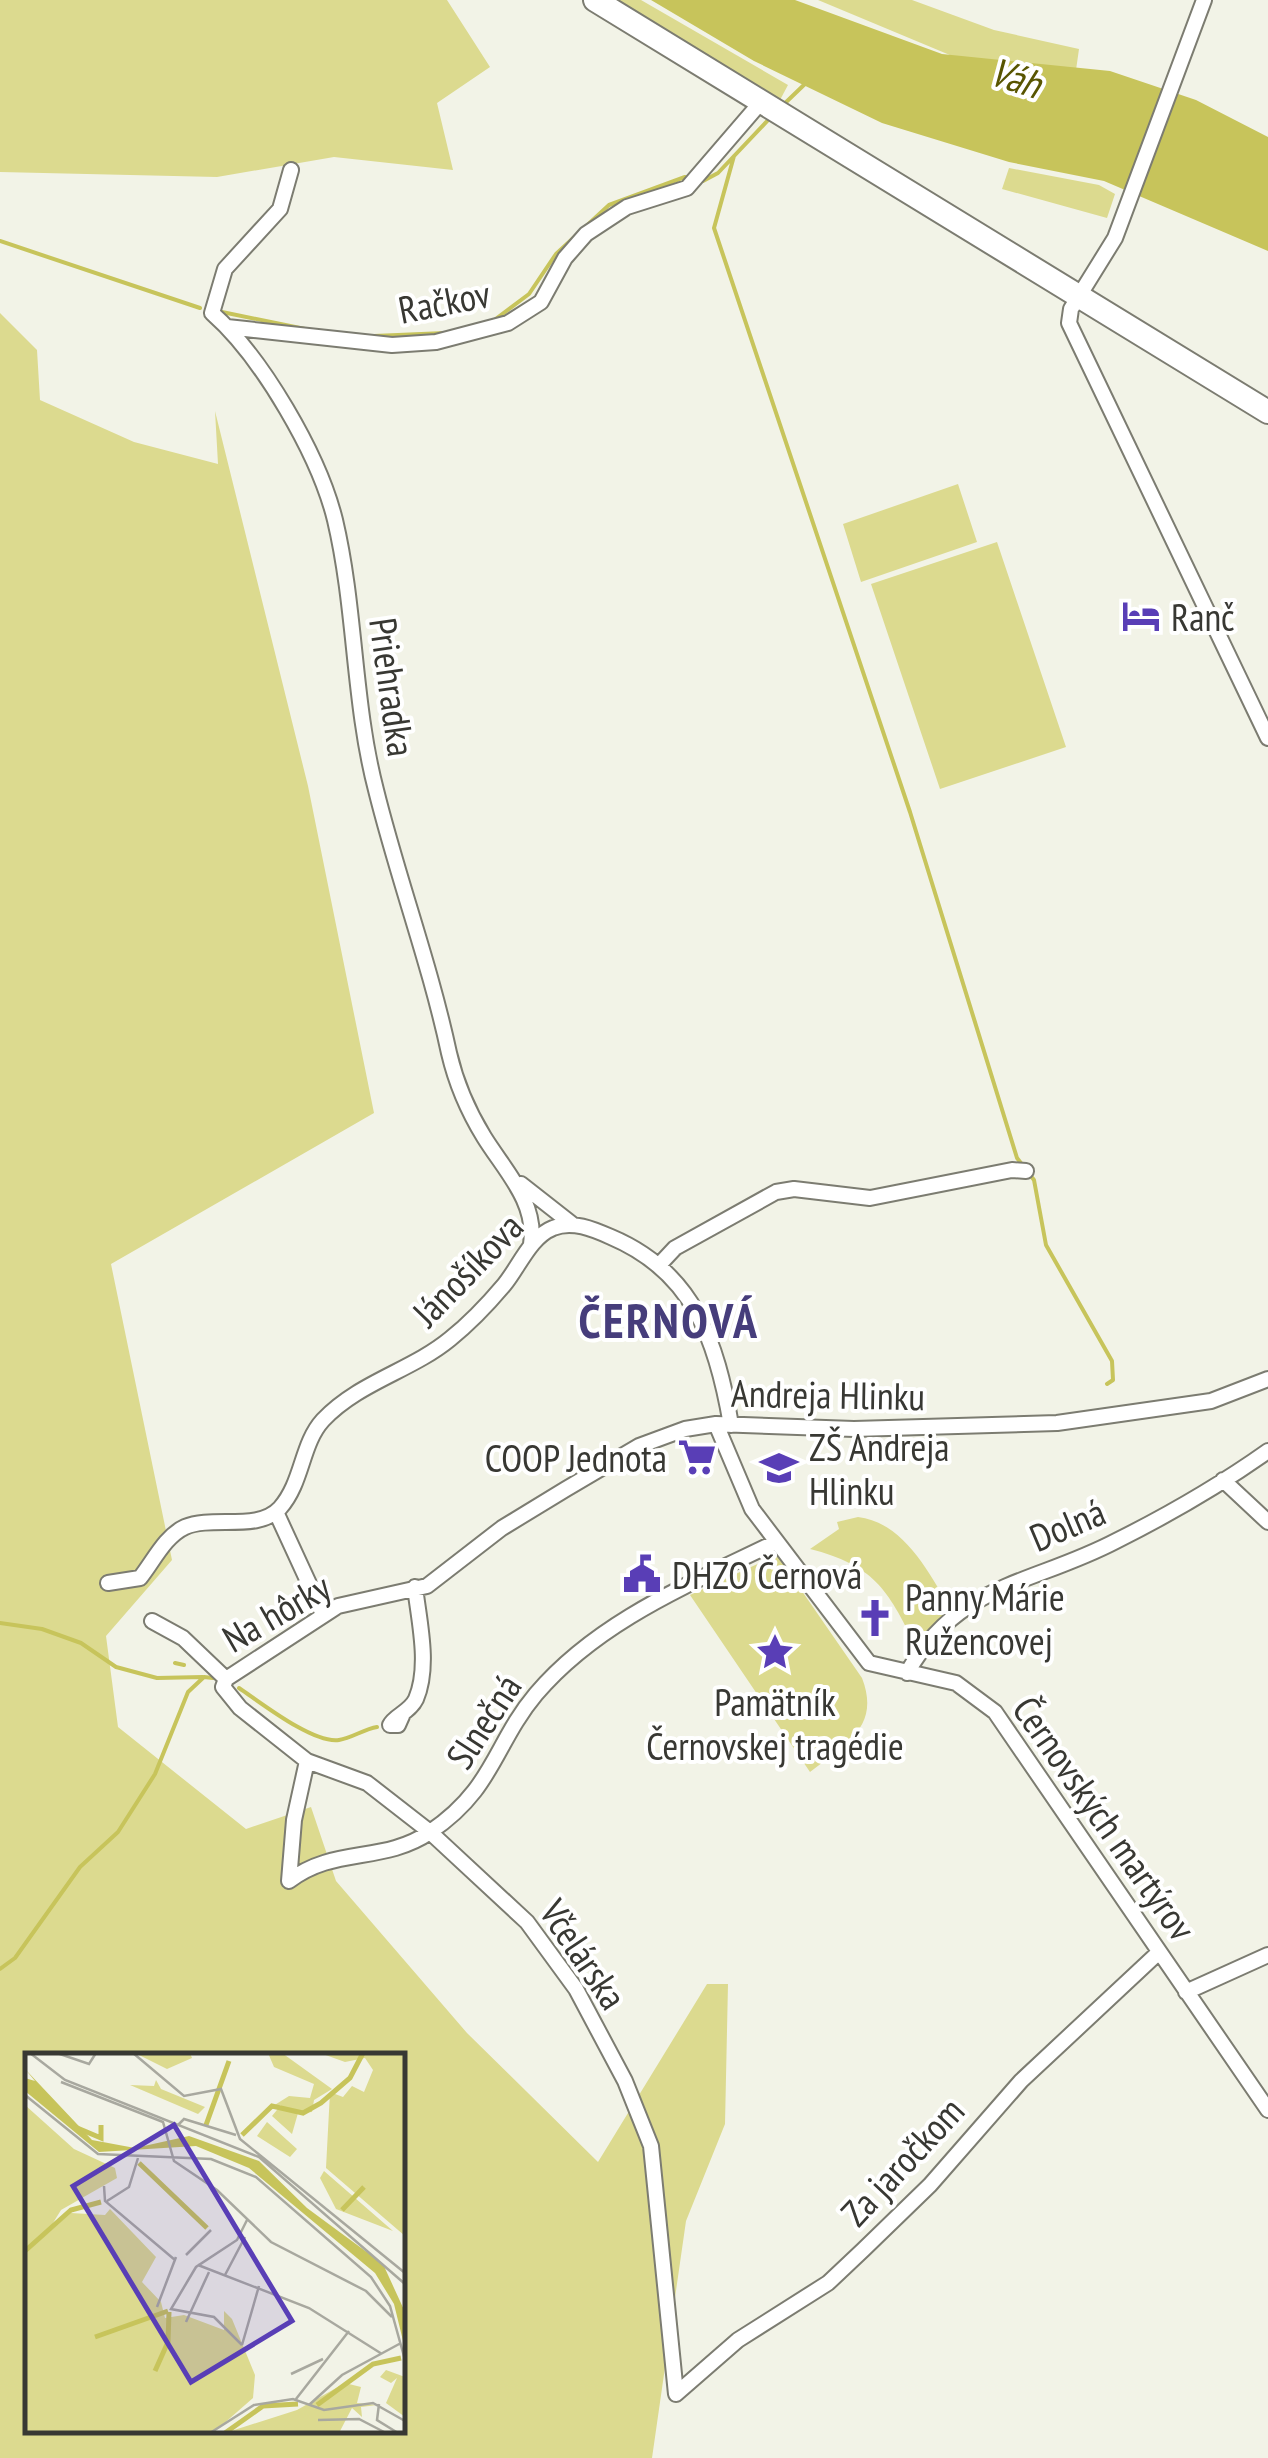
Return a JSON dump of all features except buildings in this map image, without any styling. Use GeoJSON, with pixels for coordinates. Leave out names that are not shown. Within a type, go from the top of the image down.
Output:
{"type":"FeatureCollection","features":[{"type":"Feature","properties":{"kind":"main road"},"geometry":{"type":"LineString","coordinates":[[595,0],[1268,412]]}},
{"type":"Feature","properties":{"kind":"street"},"geometry":{"type":"LineString","coordinates":[[1204,0],[1178,78],[1114,238],[1071,309],[1072,334],[1268,738]]}},
{"type":"Feature","properties":{"kind":"street","name":"Račkov"},"geometry":{"type":"LineString","coordinates":[[227,327],[392,345],[436,342],[508,323],[541,302],[566,258],[586,234],[628,207],[687,188],[772,109]]}},
{"type":"Feature","properties":{"kind":"street","name":"Priehradka"},"geometry":{"type":"LineString","coordinates":[[291,170],[280,210],[219,280],[212,313],[263,374],[300,436],[335,519],[360,718],[376,791],[417,922],[455,1077],[534,1224],[532,1244]]}},
{"type":"Feature","properties":{"kind":"street"},"geometry":{"type":"LineString","coordinates":[[506,1169],[572,1224]]}},
{"type":"Feature","properties":{"kind":"street"},"geometry":{"type":"LineString","coordinates":[[660,1264],[675,1248],[776,1192],[794,1189],[870,1198],[1012,1170],[1026,1171]]}},
{"type":"Feature","properties":{"kind":"street","name":"Jánošíkova"},"geometry":{"type":"LineString","coordinates":[[276,1512],[297,1486],[319,1424],[346,1400],[422,1360],[452,1338],[506,1282],[532,1244],[551,1228],[572,1224],[636,1247],[660,1264],[688,1297],[707,1332],[724,1425]]}},
{"type":"Feature","properties":{"kind":"street","name":"Andreja Hlinku"},"geometry":{"type":"LineString","coordinates":[[421,1587],[502,1528],[639,1446],[685,1429],[724,1425],[854,1429],[1058,1424],[1193,1405],[1266,1384]]}},
{"type":"Feature","properties":{"kind":"street","name":"Černovských martýrov"},"geometry":{"type":"LineString","coordinates":[[724,1425],[752,1509],[774,1544],[869,1663],[956,1683],[995,1712],[1268,2110]]}},
{"type":"Feature","properties":{"kind":"street","name":"Dolná"},"geometry":{"type":"LineString","coordinates":[[906,1673],[922,1646],[984,1595],[1116,1542],[1268,1451]]}},
{"type":"Feature","properties":{"kind":"street"},"geometry":{"type":"LineString","coordinates":[[1223,1480],[1268,1522]]}},
{"type":"Feature","properties":{"kind":"street"},"geometry":{"type":"LineString","coordinates":[[108,1582],[140,1578],[168,1540],[184,1528],[210,1521],[256,1519],[276,1512],[323,1614]]}},
{"type":"Feature","properties":{"kind":"street","name":"Slnečná"},"geometry":{"type":"LineString","coordinates":[[308,1760],[294,1820],[288,1881],[308,1865],[402,1848],[430,1832],[470,1800],[533,1698],[572,1658],[642,1610],[774,1544]]}},
{"type":"Feature","properties":{"kind":"street"},"geometry":{"type":"LineString","coordinates":[[402,1716],[414,1704],[420,1686],[421,1587]]}},
{"type":"Feature","properties":{"kind":"street","name":"Na hôrky"},"geometry":{"type":"LineString","coordinates":[[224,1683],[323,1614],[421,1587]]}},
{"type":"Feature","properties":{"kind":"street","name":"Včelárska"},"geometry":{"type":"LineString","coordinates":[[152,1621],[183,1638],[224,1683],[240,1708],[308,1760],[367,1783],[430,1832],[528,1922],[576,1988],[625,2082],[651,2146],[676,2394]]}},
{"type":"Feature","properties":{"kind":"street","name":"Za jaročkom"},"geometry":{"type":"LineString","coordinates":[[676,2394],[738,2340],[828,2283],[930,2185],[1021,2081],[1158,1953]]}},
{"type":"Feature","properties":{"kind":"street"},"geometry":{"type":"LineString","coordinates":[[1186,1992],[1268,1956]]}},
{"type":"Feature","properties":{"kind":"shaded area"},"geometry":{"type":"Polygon","coordinates":[[[0,0],[447,0],[490,67],[437,103],[453,170],[334,157],[217,177],[0,172],[0,0]]]}},
{"type":"Feature","properties":{"kind":"shaded area"},"geometry":{"type":"Polygon","coordinates":[[[616,0],[641,0],[788,85],[780,100],[616,0]]]}},
{"type":"Feature","properties":{"kind":"shaded area"},"geometry":{"type":"Polygon","coordinates":[[[818,0],[912,0],[994,30],[1079,49],[1076,70],[969,63],[818,0]]]}},
{"type":"Feature","properties":{"kind":"shaded area"},"geometry":{"type":"Polygon","coordinates":[[[1009,168],[1099,185],[1115,194],[1107,218],[1002,189],[1009,168]]]}},
{"type":"Feature","properties":{"kind":"shaded area"},"geometry":{"type":"Polygon","coordinates":[[[0,313],[37,350],[40,400],[134,442],[218,464],[215,411],[308,786],[374,1113],[111,1264],[172,1560],[106,1636],[118,1727],[246,1829],[311,1807],[336,1881],[467,2033],[598,2162],[707,1984],[728,1984],[725,2124],[686,2221],[652,2458],[0,2458],[0,313]]]}},
{"type":"Feature","properties":{"kind":"shaded area"},"geometry":{"type":"Polygon","coordinates":[[[958,484],[977,542],[861,582],[843,524],[958,484]]]}},
{"type":"Feature","properties":{"kind":"shaded area"},"geometry":{"type":"Polygon","coordinates":[[[997,542],[1066,747],[940,789],[871,584],[997,542]]]}},
{"type":"Feature","properties":{"kind":"shaded area"},"geometry":{"type":"Polygon","coordinates":[[[858,1517],[889,1528],[902,1539],[924,1565],[950,1609],[915,1645],[887,1594],[876,1582],[849,1563],[810,1549],[839,1529],[837,1522],[858,1517]]]}},
{"type":"Feature","properties":{"kind":"shaded area"},"geometry":{"type":"Polygon","coordinates":[[[777,1555],[862,1678],[867,1695],[867,1709],[856,1733],[810,1772],[690,1595],[777,1555]]]}},
{"type":"Feature","properties":{"kind":"water","name":"Váh"},"geometry":{"type":"Polygon","coordinates":[[[651,0],[795,0],[942,54],[1110,71],[1196,100],[1268,137],[1268,251],[1104,181],[1009,162],[882,123],[754,61],[651,0]]]}},
{"type":"Feature","properties":{"kind":"waterway"},"geometry":{"type":"LineString","coordinates":[[781,107],[807,82]]}},
{"type":"Feature","properties":{"kind":"waterway"},"geometry":{"type":"LineString","coordinates":[[703,181],[718,173],[771,117]]}},
{"type":"Feature","properties":{"kind":"waterway"},"geometry":{"type":"LineString","coordinates":[[734,156],[714,228],[910,812],[1017,1158],[1034,1180],[1046,1245],[1112,1361],[1113,1380],[1107,1384]]}},
{"type":"Feature","properties":{"kind":"waterway"},"geometry":{"type":"LineString","coordinates":[[493,321],[529,294],[556,254],[609,205],[685,177]]}},
{"type":"Feature","properties":{"kind":"waterway"},"geometry":{"type":"LineString","coordinates":[[0,241],[200,308]]}},
{"type":"Feature","properties":{"kind":"waterway"},"geometry":{"type":"LineString","coordinates":[[222,312],[305,329]]}},
{"type":"Feature","properties":{"kind":"waterway"},"geometry":{"type":"LineString","coordinates":[[374,336],[445,333]]}},
{"type":"Feature","properties":{"kind":"waterway"},"geometry":{"type":"LineString","coordinates":[[0,1623],[42,1629],[81,1643],[116,1667],[157,1678],[203,1677]]}},
{"type":"Feature","properties":{"kind":"waterway"},"geometry":{"type":"LineString","coordinates":[[175,1663],[184,1665]]}},
{"type":"Feature","properties":{"kind":"waterway"},"geometry":{"type":"LineString","coordinates":[[0,1969],[15,1958],[80,1867],[118,1832],[155,1774],[188,1692],[204,1677],[213,1678]]}},
{"type":"Feature","properties":{"kind":"waterway"},"geometry":{"type":"LineString","coordinates":[[239,1688],[315,1736],[339,1740],[377,1727]]}},
{"type":"Feature","properties":{"kind":"place","name":"Ranč"},"geometry":{"type":"Point","coordinates":[1141,616]}},
{"type":"Feature","properties":{"kind":"place","name":"COOP Jednota"},"geometry":{"type":"Point","coordinates":[697,1457]}},
{"type":"Feature","properties":{"kind":"place","name":"ZŠ Andreja Hlinku"},"geometry":{"type":"Point","coordinates":[779,1468]}},
{"type":"Feature","properties":{"kind":"place","name":"DHZO Černová"},"geometry":{"type":"Point","coordinates":[642,1574]}},
{"type":"Feature","properties":{"kind":"place","name":"Panny Márie Ružencovej"},"geometry":{"type":"Point","coordinates":[875,1618]}},
{"type":"Feature","properties":{"kind":"place","name":"Pamätník Černovskej tragédie"},"geometry":{"type":"Point","coordinates":[775,1652]}},
{"type":"Feature","properties":{"kind":"district","name":"ČERNOVÁ"},"geometry":{"type":"Point","coordinates":[669,1320]}}]}
